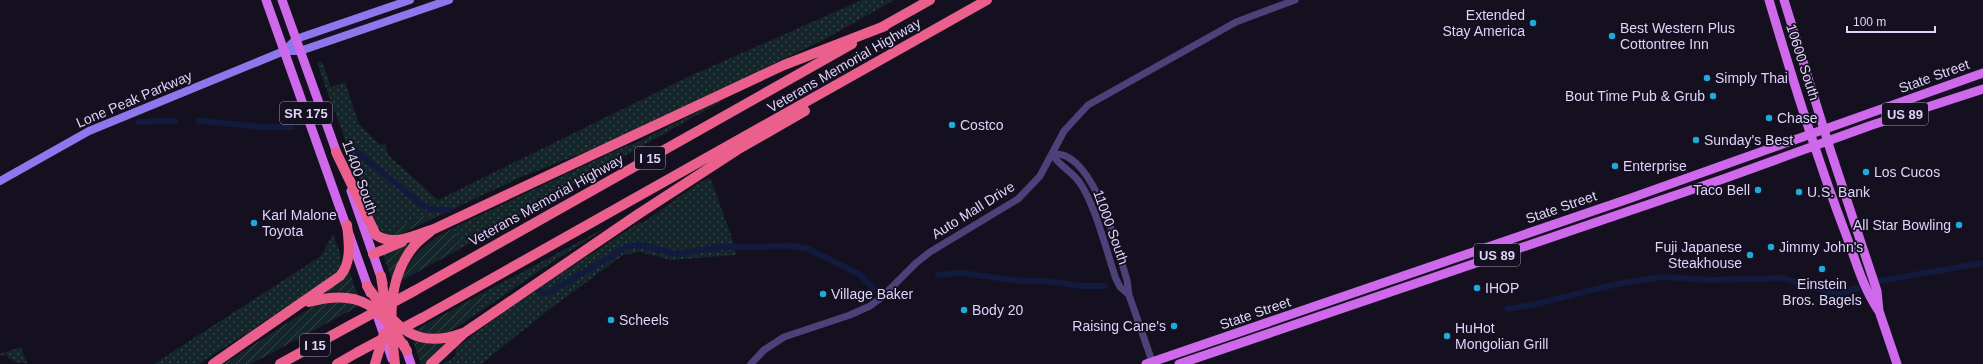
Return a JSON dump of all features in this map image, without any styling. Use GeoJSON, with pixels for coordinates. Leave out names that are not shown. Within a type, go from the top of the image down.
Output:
{"type":"FeatureCollection","features":[{"type":"Feature","properties":{"kind":"highway","name":"Veterans Memorial Highway"},"geometry":{"type":"LineString","coordinates":[[280,364],[414,291],[930,0]]}},
{"type":"Feature","properties":{"kind":"highway","name":"Veterans Memorial Highway"},"geometry":{"type":"LineString","coordinates":[[337,364],[422,318],[987,0]]}},
{"type":"Feature","properties":{"kind":"highway"},"geometry":{"type":"LineString","coordinates":[[336,152],[376,235],[391,241],[434,229],[784,65],[885,26]]}},
{"type":"Feature","properties":{"kind":"highway"},"geometry":{"type":"LineString","coordinates":[[431,364],[464,333],[719,162],[828,98],[837,85]]}},
{"type":"Feature","properties":{"kind":"highway"},"geometry":{"type":"LineString","coordinates":[[213,364],[302,304],[345,271],[349,246],[347,225]]}},
{"type":"Feature","properties":{"kind":"highway"},"geometry":{"type":"LineString","coordinates":[[375,364],[390,318],[395,282],[403,264],[414,246],[434,229]]}},
{"type":"Feature","properties":{"kind":"highway"},"geometry":{"type":"LineString","coordinates":[[373,254],[414,235]]}},
{"type":"Feature","properties":{"kind":"highway"},"geometry":{"type":"LineString","coordinates":[[381,276],[390,318],[394,364]]}},
{"type":"Feature","properties":{"kind":"highway"},"geometry":{"type":"LineString","coordinates":[[367,286],[390,318],[407,351]]}},
{"type":"Feature","properties":{"kind":"highway"},"geometry":{"type":"LineString","coordinates":[[302,304],[327,297],[340,297],[361,302],[375,309],[390,318],[410,334],[430,339],[454,337],[464,333]]}},
{"type":"Feature","properties":{"kind":"main road","name":"11400 South"},"geometry":{"type":"LineString","coordinates":[[266,0],[347,225],[394,364]]}},
{"type":"Feature","properties":{"kind":"main road","name":"11400 South"},"geometry":{"type":"LineString","coordinates":[[282,0],[381,276]]}},
{"type":"Feature","properties":{"kind":"main road"},"geometry":{"type":"LineString","coordinates":[[284,51],[296,40],[410,0]]}},
{"type":"Feature","properties":{"kind":"main road"},"geometry":{"type":"LineString","coordinates":[[284,51],[300,51],[449,0]]}},
{"type":"Feature","properties":{"kind":"main road","name":"10600 South"},"geometry":{"type":"LineString","coordinates":[[1769,0],[1785,54],[1850,244],[1868,295],[1878,311],[1897,364]]}},
{"type":"Feature","properties":{"kind":"main road","name":"10600 South"},"geometry":{"type":"LineString","coordinates":[[1784,0],[1824,130],[1877,291],[1878,311]]}},
{"type":"Feature","properties":{"kind":"main road","name":"Lone Peak Parkway"},"geometry":{"type":"LineString","coordinates":[[0,181],[89,131],[284,51]]}},
{"type":"Feature","properties":{"kind":"main road","name":"State Street"},"geometry":{"type":"LineString","coordinates":[[1150,363],[1538,230],[1983,73]]}},
{"type":"Feature","properties":{"kind":"main road","name":"State Street"},"geometry":{"type":"LineString","coordinates":[[1179,364],[1816,147],[1872,125],[1983,89]]}},
{"type":"Feature","properties":{"kind":"main road"},"geometry":{"type":"LineString","coordinates":[[1571,230],[1576,222],[1637,200],[1658,188]]}},
{"type":"Feature","properties":{"kind":"main road"},"geometry":{"type":"LineString","coordinates":[[1454,270],[1476,257],[1536,236],[1538,230]]}},
{"type":"Feature","properties":{"kind":"main road"},"geometry":{"type":"LineString","coordinates":[[1850,244],[1856,246],[1865,271],[1873,280]]}},
{"type":"Feature","properties":{"kind":"main road"},"geometry":{"type":"LineString","coordinates":[[407,351],[411,364]]}},
{"type":"Feature","properties":{"kind":"street","name":"Auto Mall Drive"},"geometry":{"type":"LineString","coordinates":[[751,364],[764,350],[784,336],[857,313],[876,302],[916,263],[930,252],[1018,199],[1040,176],[1072,121],[1088,105],[1236,22],[1294,0]]}},
{"type":"Feature","properties":{"kind":"street","name":"11000 South"},"geometry":{"type":"LineString","coordinates":[[1052,154],[1061,166],[1076,178],[1083,189],[1091,207],[1116,278],[1120,287],[1129,295]]}},
{"type":"Feature","properties":{"kind":"street","name":"11000 South"},"geometry":{"type":"LineString","coordinates":[[1052,154],[1062,154],[1071,159],[1086,174],[1094,185],[1128,280],[1129,295],[1150,363]]}},
{"type":"Feature","properties":{"kind":"shaded area"},"geometry":{"type":"Polygon","coordinates":[[[862,0],[894,0],[825,39],[613,141],[521,177],[432,219],[423,216],[385,234],[377,227],[317,63],[322,61],[331,87],[345,82],[359,124],[380,145],[385,144],[388,155],[438,200],[690,76],[862,0]]]}},
{"type":"Feature","properties":{"kind":"shaded area"},"geometry":{"type":"Polygon","coordinates":[[[719,101],[720,102],[454,252],[456,244],[464,236],[456,235],[453,228],[621,148],[638,142],[719,101]]]}},
{"type":"Feature","properties":{"kind":"shaded area"},"geometry":{"type":"Polygon","coordinates":[[[710,177],[733,241],[736,255],[671,260],[640,252],[623,255],[550,309],[481,364],[442,364],[455,357],[456,348],[510,307],[640,222],[642,223],[710,177]]]}},
{"type":"Feature","properties":{"kind":"shaded area"},"geometry":{"type":"Polygon","coordinates":[[[423,216],[432,219],[394,237],[385,234],[423,216]]]}},
{"type":"Feature","properties":{"kind":"shaded area"},"geometry":{"type":"Polygon","coordinates":[[[609,226],[545,267],[472,317],[473,308],[484,301],[488,290],[609,226]]]}},
{"type":"Feature","properties":{"kind":"shaded area"},"geometry":{"type":"Polygon","coordinates":[[[453,228],[456,235],[464,236],[456,244],[454,252],[401,281],[410,263],[421,249],[453,228]]]}},
{"type":"Feature","properties":{"kind":"shaded area"},"geometry":{"type":"Polygon","coordinates":[[[333,234],[341,259],[336,275],[199,364],[154,364],[321,256],[333,234]]]}},
{"type":"Feature","properties":{"kind":"shaded area"},"geometry":{"type":"Polygon","coordinates":[[[419,237],[392,280],[383,254],[419,237]]]}},
{"type":"Feature","properties":{"kind":"shaded area"},"geometry":{"type":"Polygon","coordinates":[[[349,270],[358,296],[339,291],[321,293],[349,270]]]}},
{"type":"Feature","properties":{"kind":"shaded area"},"geometry":{"type":"Polygon","coordinates":[[[488,290],[484,301],[473,308],[472,317],[457,327],[445,333],[438,334],[414,331],[488,290]]]}},
{"type":"Feature","properties":{"kind":"shaded area"},"geometry":{"type":"Polygon","coordinates":[[[337,300],[359,306],[251,364],[224,364],[310,308],[319,303],[337,300]]]}},
{"type":"Feature","properties":{"kind":"shaded area"},"geometry":{"type":"Polygon","coordinates":[[[413,341],[432,344],[451,341],[426,364],[421,364],[413,341]]]}},
{"type":"Feature","properties":{"kind":"shaded area"},"geometry":{"type":"Polygon","coordinates":[[[21,347],[27,364],[23,362],[19,363],[8,358],[7,354],[0,356],[0,354],[21,347]]]}},
{"type":"Feature","properties":{"kind":"waterway"},"geometry":{"type":"LineString","coordinates":[[139,122],[175,121]]}},
{"type":"Feature","properties":{"kind":"waterway"},"geometry":{"type":"LineString","coordinates":[[199,121],[264,127],[292,127]]}},
{"type":"Feature","properties":{"kind":"waterway"},"geometry":{"type":"LineString","coordinates":[[350,146],[421,204],[430,209],[448,210]]}},
{"type":"Feature","properties":{"kind":"waterway"},"geometry":{"type":"LineString","coordinates":[[538,290],[543,293],[551,292],[628,246],[640,245],[676,254],[721,247],[795,246],[808,249],[859,274],[873,288]]}},
{"type":"Feature","properties":{"kind":"waterway"},"geometry":{"type":"LineString","coordinates":[[1879,281],[1983,263]]}},
{"type":"Feature","properties":{"kind":"waterway"},"geometry":{"type":"LineString","coordinates":[[938,275],[961,273],[1022,281],[1046,281],[1080,286],[1105,286]]}},
{"type":"Feature","properties":{"kind":"waterway"},"geometry":{"type":"LineString","coordinates":[[1507,309],[1532,305],[1617,284],[1661,277],[1712,280],[1783,278],[1827,292],[1844,292],[1858,288]]}},
{"type":"Feature","properties":{"kind":"place","name":"Extended Stay America"},"geometry":{"type":"Point","coordinates":[1533,23]}},
{"type":"Feature","properties":{"kind":"place","name":"Best Western Plus Cottontree Inn"},"geometry":{"type":"Point","coordinates":[1612,36]}},
{"type":"Feature","properties":{"kind":"place","name":"Simply Thai"},"geometry":{"type":"Point","coordinates":[1707,78]}},
{"type":"Feature","properties":{"kind":"place","name":"Bout Time Pub & Grub"},"geometry":{"type":"Point","coordinates":[1713,96]}},
{"type":"Feature","properties":{"kind":"place","name":"Chase"},"geometry":{"type":"Point","coordinates":[1769,118]}},
{"type":"Feature","properties":{"kind":"place","name":"Costco"},"geometry":{"type":"Point","coordinates":[952,125]}},
{"type":"Feature","properties":{"kind":"place","name":"Sunday's Best"},"geometry":{"type":"Point","coordinates":[1696,140]}},
{"type":"Feature","properties":{"kind":"place","name":"Enterprise"},"geometry":{"type":"Point","coordinates":[1615,166]}},
{"type":"Feature","properties":{"kind":"place","name":"Los Cucos"},"geometry":{"type":"Point","coordinates":[1866,172]}},
{"type":"Feature","properties":{"kind":"place","name":"Taco Bell"},"geometry":{"type":"Point","coordinates":[1758,190]}},
{"type":"Feature","properties":{"kind":"place","name":"U.S. Bank"},"geometry":{"type":"Point","coordinates":[1799,192]}},
{"type":"Feature","properties":{"kind":"place","name":"Karl Malone Toyota"},"geometry":{"type":"Point","coordinates":[254,223]}},
{"type":"Feature","properties":{"kind":"place","name":"All Star Bowling"},"geometry":{"type":"Point","coordinates":[1959,225]}},
{"type":"Feature","properties":{"kind":"place","name":"Jimmy John's"},"geometry":{"type":"Point","coordinates":[1771,247]}},
{"type":"Feature","properties":{"kind":"place","name":"Fuji Japanese Steakhouse"},"geometry":{"type":"Point","coordinates":[1750,255]}},
{"type":"Feature","properties":{"kind":"place","name":"Einstein Bros. Bagels"},"geometry":{"type":"Point","coordinates":[1822,269]}},
{"type":"Feature","properties":{"kind":"place","name":"IHOP"},"geometry":{"type":"Point","coordinates":[1477,288]}},
{"type":"Feature","properties":{"kind":"place","name":"Village Baker"},"geometry":{"type":"Point","coordinates":[823,294]}},
{"type":"Feature","properties":{"kind":"place","name":"Body 20"},"geometry":{"type":"Point","coordinates":[964,310]}},
{"type":"Feature","properties":{"kind":"place","name":"Scheels"},"geometry":{"type":"Point","coordinates":[611,320]}},
{"type":"Feature","properties":{"kind":"place","name":"Raising Cane's"},"geometry":{"type":"Point","coordinates":[1174,326]}},
{"type":"Feature","properties":{"kind":"place","name":"HuHot Mongolian Grill"},"geometry":{"type":"Point","coordinates":[1447,336]}}]}
